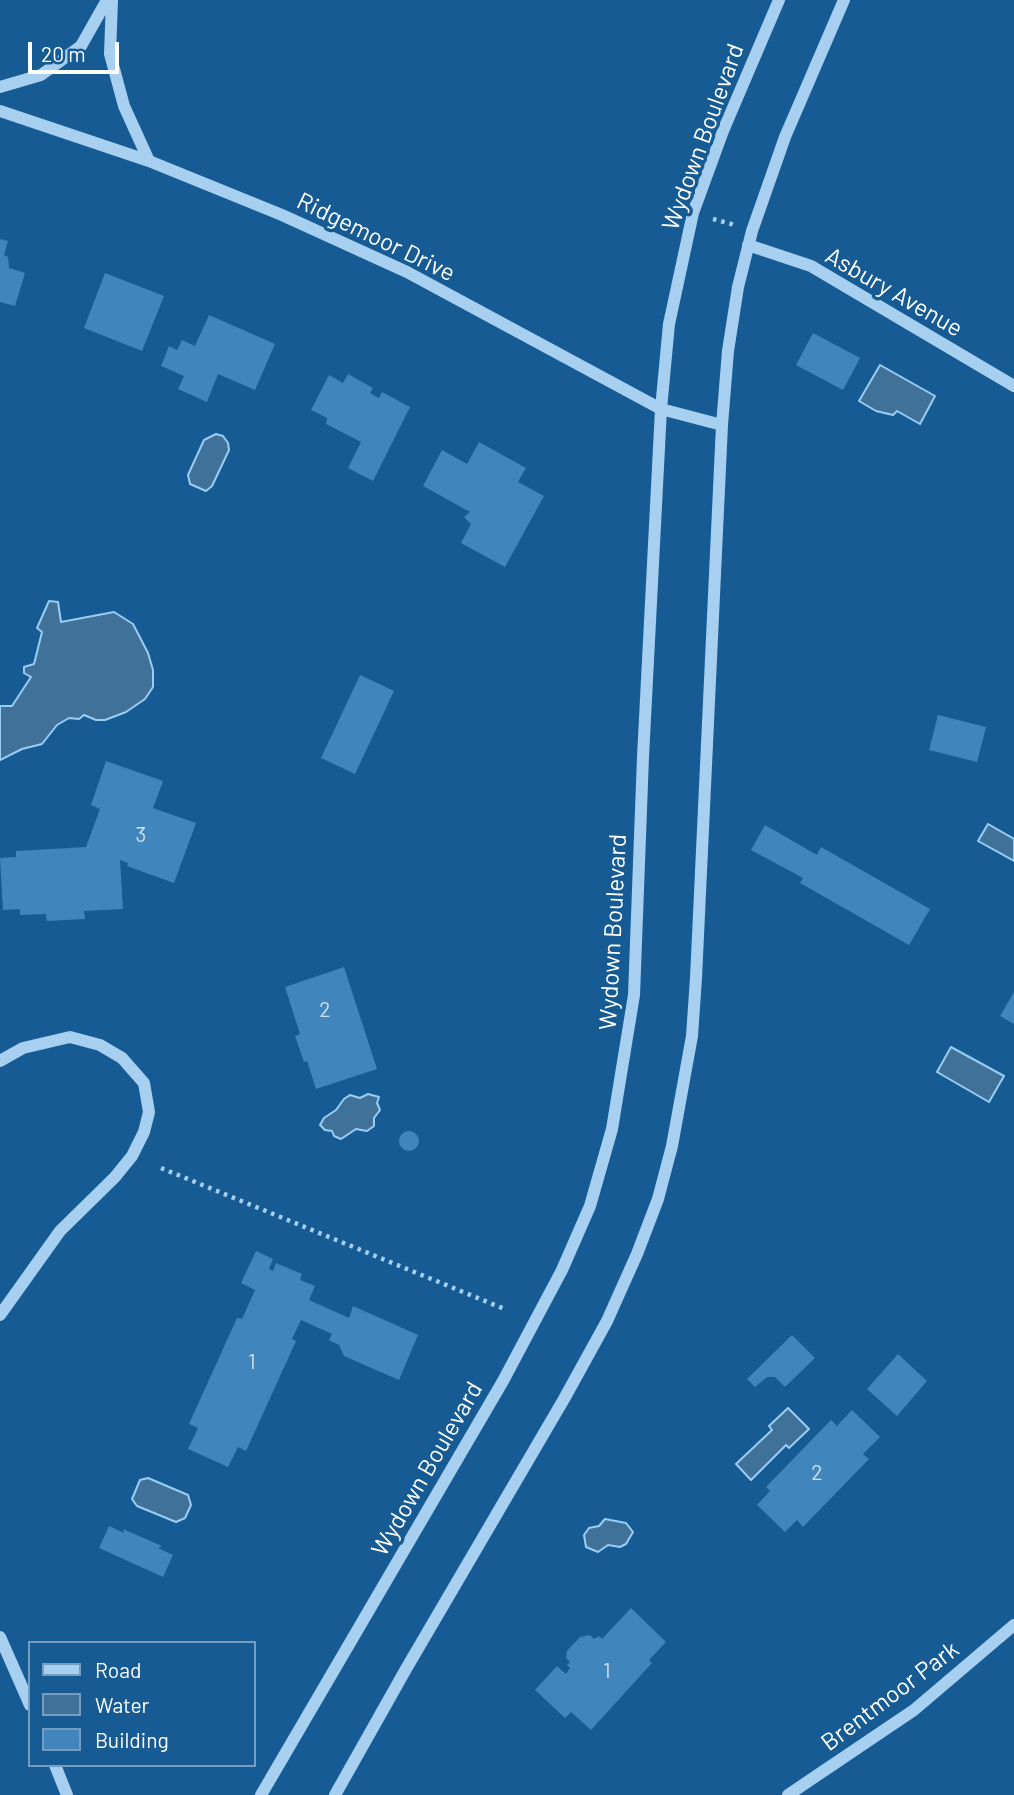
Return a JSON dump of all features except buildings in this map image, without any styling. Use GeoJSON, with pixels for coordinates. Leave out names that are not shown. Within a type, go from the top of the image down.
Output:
{"type":"FeatureCollection","features":[{"type":"Feature","properties":{"kind":"street"},"geometry":{"type":"LineString","coordinates":[[0,88],[41,75],[81,46],[109,0]]}},
{"type":"Feature","properties":{"kind":"street"},"geometry":{"type":"LineString","coordinates":[[109,0],[110,54],[124,106],[149,161]]}},
{"type":"Feature","properties":{"kind":"street","name":"Wydown Boulevard"},"geometry":{"type":"LineString","coordinates":[[261,1795],[503,1381],[562,1270],[590,1206],[612,1129],[634,995],[661,409],[669,324],[693,213],[723,131],[779,0]]}},
{"type":"Feature","properties":{"kind":"street"},"geometry":{"type":"LineString","coordinates":[[335,1795],[601,1332],[637,1254],[658,1199],[684,1088],[694,1013],[722,425],[738,287],[752,230],[785,137],[844,0]]}},
{"type":"Feature","properties":{"kind":"street","name":"Ridgemoor Drive"},"geometry":{"type":"LineString","coordinates":[[0,111],[149,161],[282,215],[407,272],[661,409],[722,425]]}},
{"type":"Feature","properties":{"kind":"street","name":"Asbury Avenue"},"geometry":{"type":"LineString","coordinates":[[748,245],[811,266],[1014,386]]}},
{"type":"Feature","properties":{"kind":"street"},"geometry":{"type":"LineString","coordinates":[[0,1061],[23,1048],[70,1037],[100,1045],[122,1058],[144,1083],[149,1112],[145,1132],[132,1156],[115,1177],[60,1231],[0,1315]]}},
{"type":"Feature","properties":{"kind":"street","name":"Brentmoor Park"},"geometry":{"type":"LineString","coordinates":[[788,1795],[914,1710],[1014,1625]]}},
{"type":"Feature","properties":{"kind":"street"},"geometry":{"type":"LineString","coordinates":[[0,1637],[28,1700]]}},
{"type":"Feature","properties":{"kind":"street"},"geometry":{"type":"LineString","coordinates":[[56,1767],[67,1795]]}},
{"type":"Feature","properties":{"kind":"path"},"geometry":{"type":"LineString","coordinates":[[693,213],[752,230]]}},
{"type":"Feature","properties":{"kind":"path"},"geometry":{"type":"LineString","coordinates":[[161,1168],[507,1310]]}},
{"type":"Feature","properties":{"kind":"water"},"geometry":{"type":"Polygon","coordinates":[[[880,365],[935,396],[920,424],[897,411],[893,415],[876,411],[859,401],[880,365]]]}},
{"type":"Feature","properties":{"kind":"water"},"geometry":{"type":"Polygon","coordinates":[[[216,434],[223,436],[229,450],[212,486],[206,491],[190,484],[188,475],[204,440],[216,434]]]}},
{"type":"Feature","properties":{"kind":"water"},"geometry":{"type":"Polygon","coordinates":[[[49,601],[58,602],[61,622],[114,612],[133,624],[148,653],[153,670],[153,687],[145,699],[126,712],[105,720],[84,715],[79,719],[69,718],[57,725],[42,744],[22,749],[0,760],[0,706],[12,706],[31,677],[24,673],[24,667],[34,664],[42,632],[37,628],[49,601]]]}},
{"type":"Feature","properties":{"kind":"water"},"geometry":{"type":"Polygon","coordinates":[[[988,824],[1014,839],[1014,861],[978,841],[988,824]]]}},
{"type":"Feature","properties":{"kind":"water"},"geometry":{"type":"Polygon","coordinates":[[[951,1047],[1004,1076],[989,1102],[937,1072],[951,1047]]]}},
{"type":"Feature","properties":{"kind":"water"},"geometry":{"type":"Polygon","coordinates":[[[368,1094],[379,1097],[377,1103],[380,1110],[374,1118],[374,1126],[367,1131],[356,1129],[341,1139],[320,1125],[324,1118],[350,1095],[360,1098],[368,1094]]]}},
{"type":"Feature","properties":{"kind":"water"},"geometry":{"type":"Polygon","coordinates":[[[788,1408],[809,1429],[789,1448],[786,1445],[751,1480],[736,1464],[772,1430],[769,1426],[788,1408]]]}},
{"type":"Feature","properties":{"kind":"water"},"geometry":{"type":"Polygon","coordinates":[[[148,1478],[188,1495],[191,1505],[185,1518],[176,1522],[137,1506],[132,1499],[140,1480],[148,1478]]]}},
{"type":"Feature","properties":{"kind":"water"},"geometry":{"type":"Polygon","coordinates":[[[605,1519],[626,1523],[633,1532],[626,1544],[620,1547],[608,1545],[598,1552],[586,1547],[584,1535],[589,1528],[599,1526],[605,1519]]]}}]}
